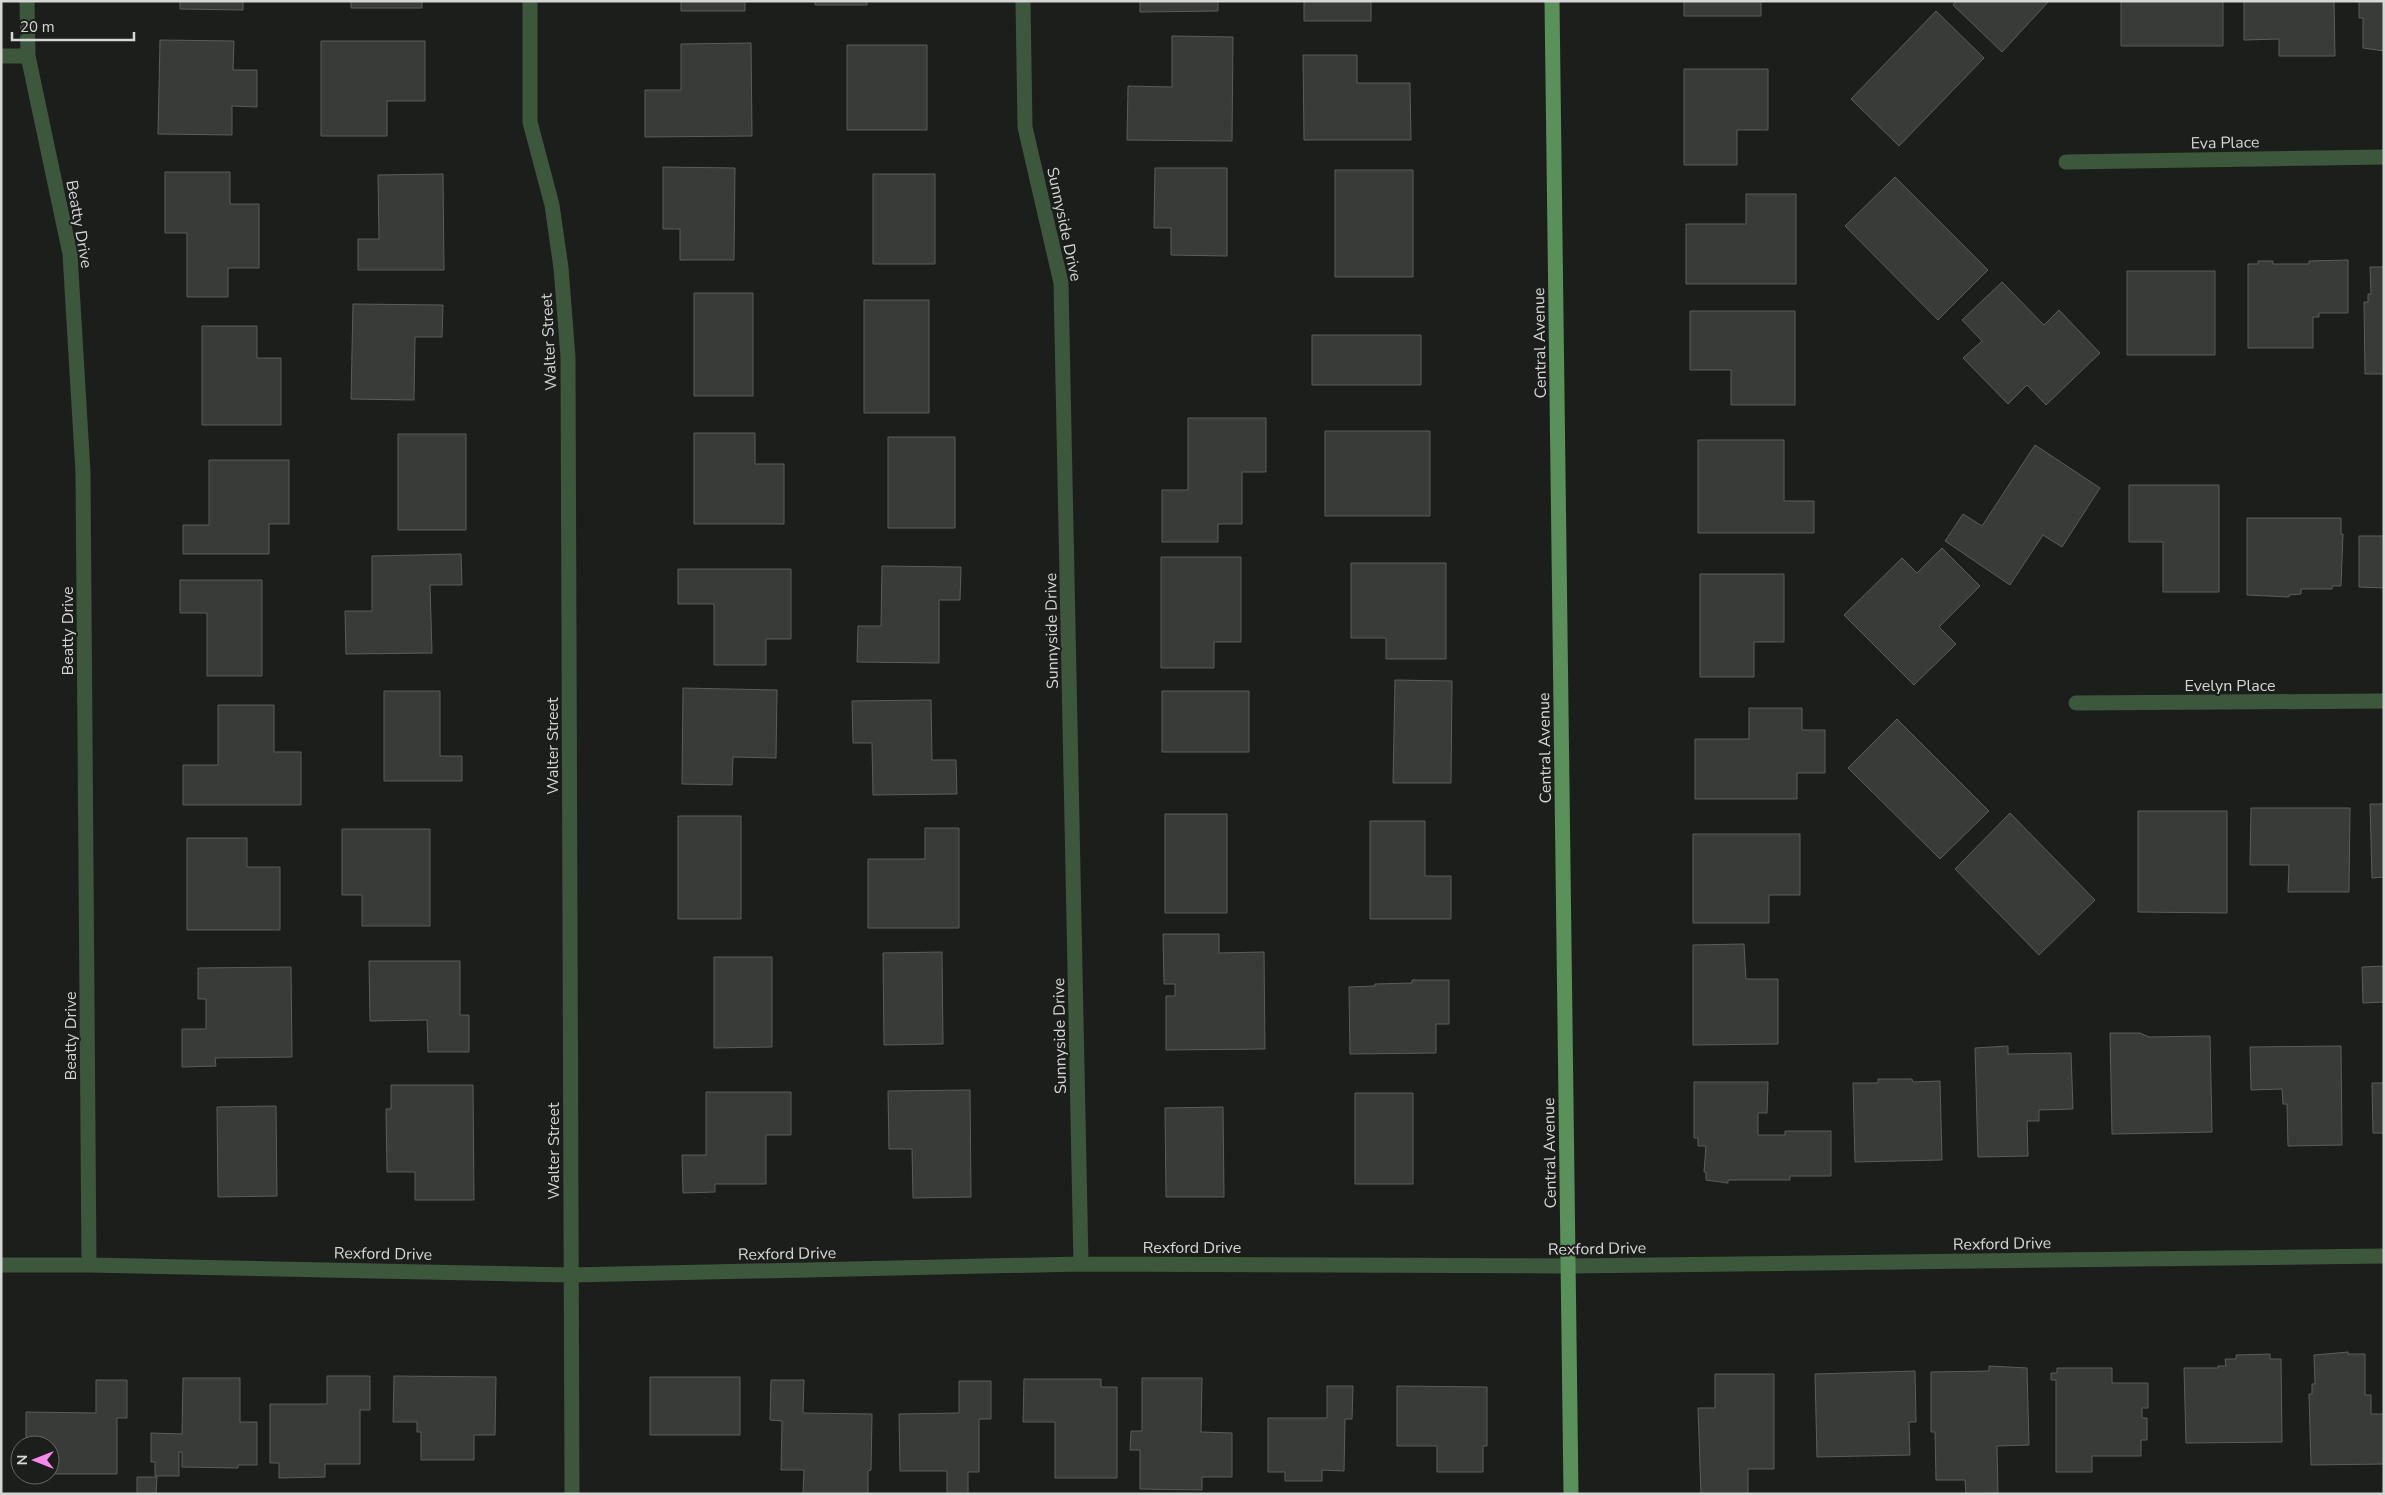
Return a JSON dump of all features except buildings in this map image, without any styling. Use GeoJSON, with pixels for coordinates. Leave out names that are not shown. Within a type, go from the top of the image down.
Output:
{"type":"FeatureCollection","features":[{"type":"Feature","properties":{"kind":"main road","name":"Central Avenue"},"geometry":{"type":"LineString","coordinates":[[1552,1],[1571,1494]]}},
{"type":"Feature","properties":{"kind":"street","name":"Beatty Drive"},"geometry":{"type":"LineString","coordinates":[[27,1],[28,56],[70,254],[83,472],[90,1265]]}},
{"type":"Feature","properties":{"kind":"street","name":"Walter Street"},"geometry":{"type":"LineString","coordinates":[[530,1],[530,122],[552,205],[561,268],[568,357],[572,1494]]}},
{"type":"Feature","properties":{"kind":"street","name":"Sunnyside Drive"},"geometry":{"type":"LineString","coordinates":[[1024,1],[1025,126],[1062,283],[1081,1264]]}},
{"type":"Feature","properties":{"kind":"street"},"geometry":{"type":"LineString","coordinates":[[1,56],[28,56]]}},
{"type":"Feature","properties":{"kind":"street","name":"Eva Place"},"geometry":{"type":"LineString","coordinates":[[2066,162],[2384,158]]}},
{"type":"Feature","properties":{"kind":"street","name":"Evelyn Place"},"geometry":{"type":"LineString","coordinates":[[2076,703],[2384,701]]}},
{"type":"Feature","properties":{"kind":"street","name":"Rexford Drive"},"geometry":{"type":"LineString","coordinates":[[1,1265],[90,1265],[571,1275],[1081,1264],[1568,1266],[2384,1256]]}}]}
